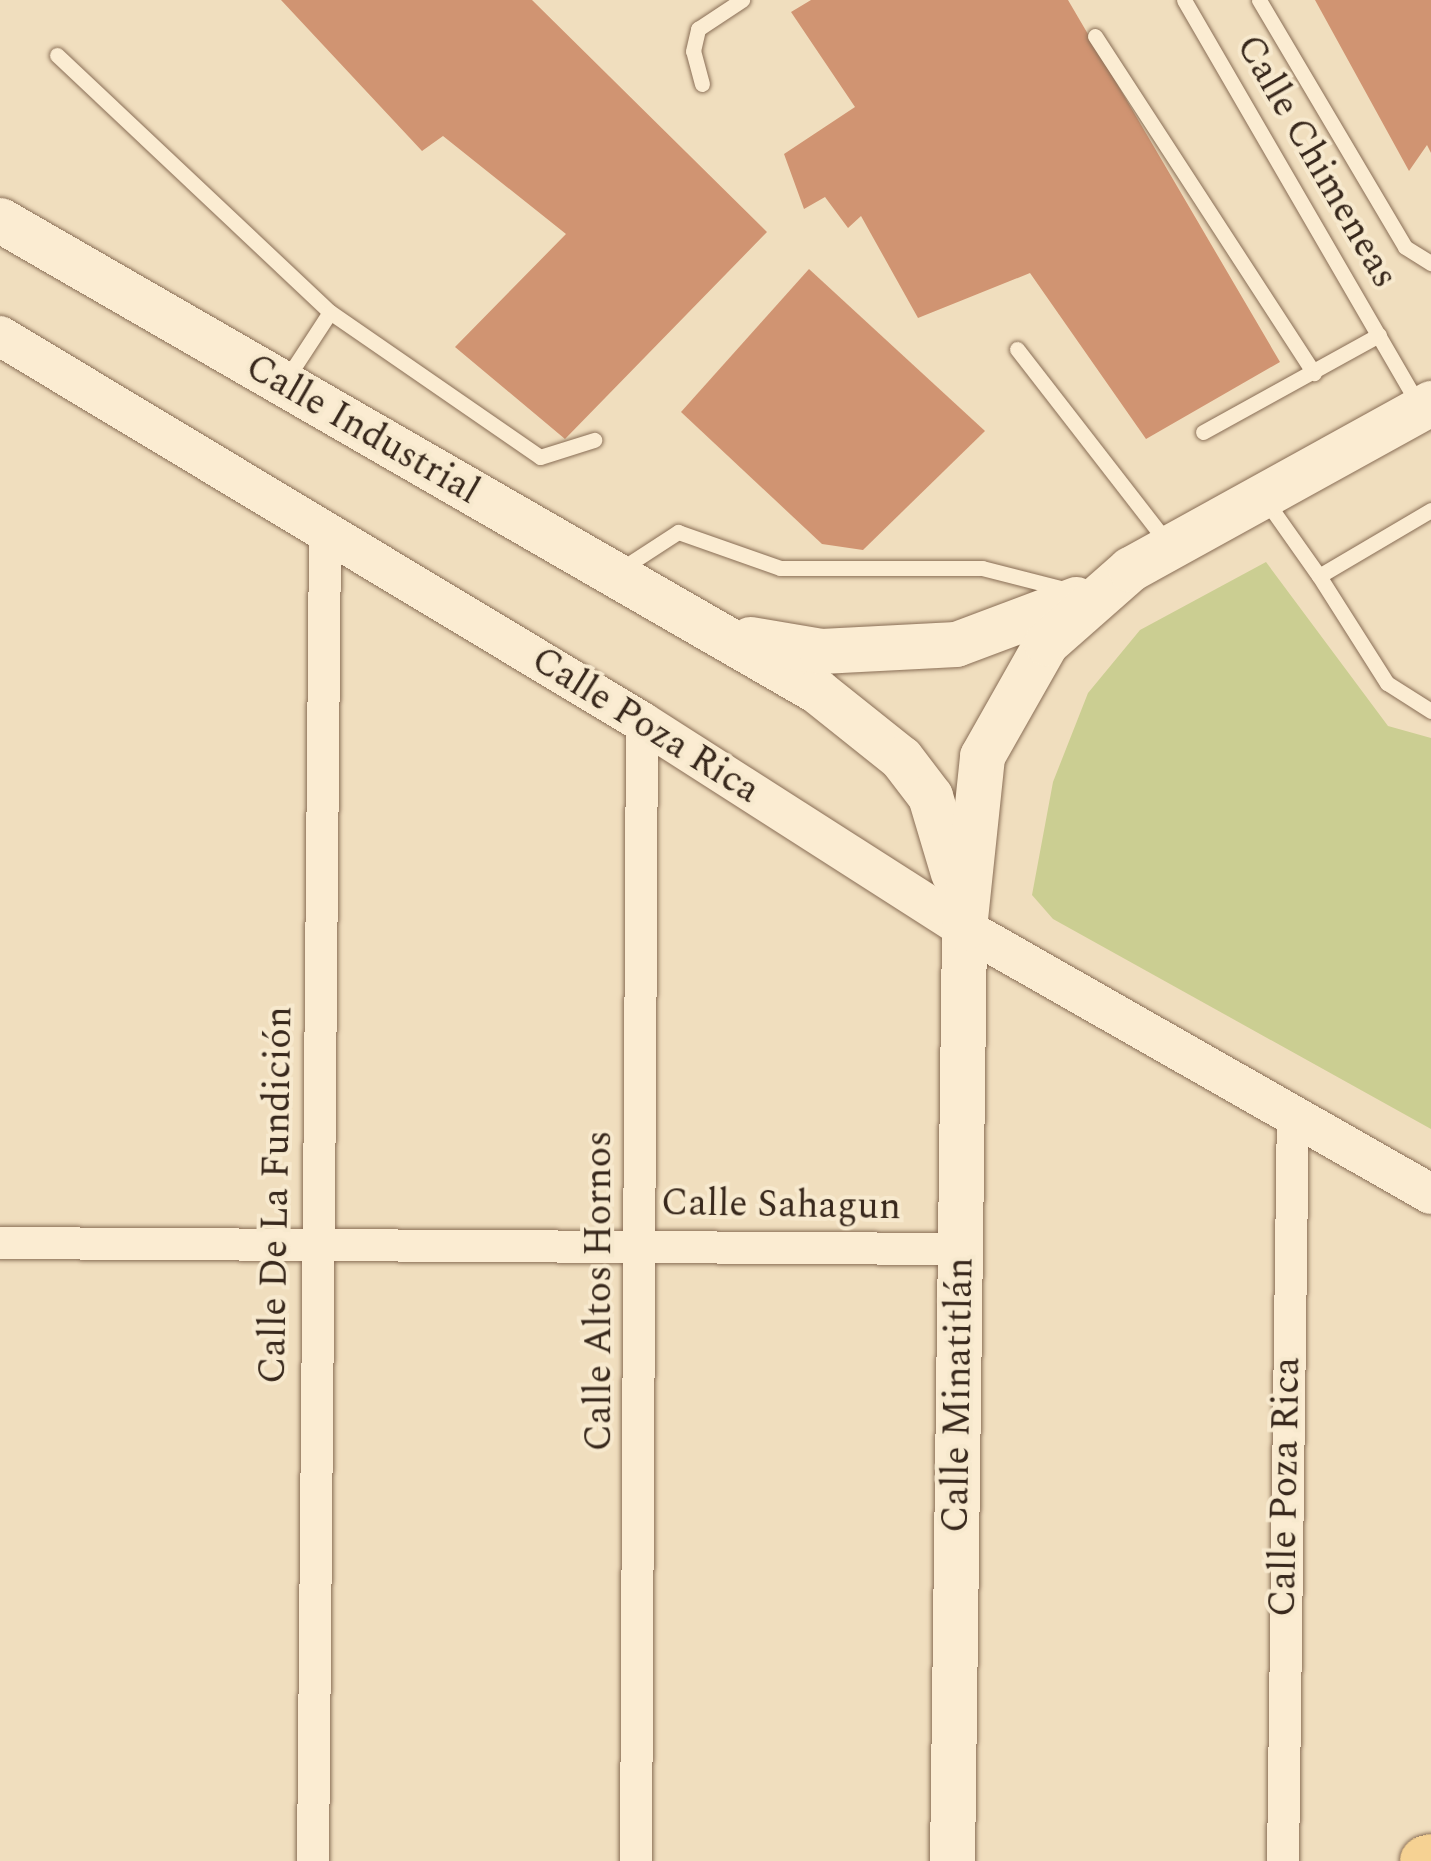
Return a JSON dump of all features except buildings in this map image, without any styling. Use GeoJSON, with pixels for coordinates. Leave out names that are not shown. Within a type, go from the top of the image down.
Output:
{"type":"FeatureCollection","features":[{"type":"Feature","properties":{"kind":"main road","name":"Calle Industrial"},"geometry":{"type":"LineString","coordinates":[[0,220],[728,635]]}},
{"type":"Feature","properties":{"kind":"main road"},"geometry":{"type":"LineString","coordinates":[[728,635],[821,651],[907,650],[1018,626],[1266,501],[1426,406]]}},
{"type":"Feature","properties":{"kind":"main road"},"geometry":{"type":"LineString","coordinates":[[964,928],[967,832],[982,756],[1004,708],[1046,643],[1130,570]]}},
{"type":"Feature","properties":{"kind":"main road"},"geometry":{"type":"LineString","coordinates":[[728,635],[901,758],[944,830],[964,928]]}},
{"type":"Feature","properties":{"kind":"main road","name":"Calle Minatitlán"},"geometry":{"type":"LineString","coordinates":[[952,1861],[964,928]]}},
{"type":"Feature","properties":{"kind":"street","name":"Calle Poza Rica"},"geometry":{"type":"LineString","coordinates":[[0,336],[642,722],[964,928],[1431,1194]]}},
{"type":"Feature","properties":{"kind":"street","name":"Calle De La Fundición"},"geometry":{"type":"LineString","coordinates":[[313,1861],[325,530]]}},
{"type":"Feature","properties":{"kind":"street","name":"Calle Altos Hornos"},"geometry":{"type":"LineString","coordinates":[[636,1861],[642,722]]}},
{"type":"Feature","properties":{"kind":"street","name":"Calle Poza Rica"},"geometry":{"type":"LineString","coordinates":[[1283,1861],[1293,1112]]}},
{"type":"Feature","properties":{"kind":"street","name":"Calle Sahagun"},"geometry":{"type":"LineString","coordinates":[[0,1243],[316,1247],[641,1244],[960,1250]]}},
{"type":"Feature","properties":{"kind":"lane"},"geometry":{"type":"LineString","coordinates":[[702,84],[698,29],[742,0]]}},
{"type":"Feature","properties":{"kind":"lane","name":"Calle Chimeneas"},"geometry":{"type":"LineString","coordinates":[[1184,0],[1379,335],[1426,406]]}},
{"type":"Feature","properties":{"kind":"lane"},"geometry":{"type":"LineString","coordinates":[[1259,0],[1405,247],[1431,263]]}},
{"type":"Feature","properties":{"kind":"lane"},"geometry":{"type":"LineString","coordinates":[[1094,36],[1314,373]]}},
{"type":"Feature","properties":{"kind":"lane"},"geometry":{"type":"LineString","coordinates":[[57,55],[330,312],[540,457],[594,440]]}},
{"type":"Feature","properties":{"kind":"lane"},"geometry":{"type":"LineString","coordinates":[[283,384],[330,312]]}},
{"type":"Feature","properties":{"kind":"lane"},"geometry":{"type":"LineString","coordinates":[[1202,432],[1379,335]]}},
{"type":"Feature","properties":{"kind":"lane"},"geometry":{"type":"LineString","coordinates":[[1017,349],[1171,547]]}},
{"type":"Feature","properties":{"kind":"lane"},"geometry":{"type":"LineString","coordinates":[[1266,501],[1387,683],[1431,711]]}},
{"type":"Feature","properties":{"kind":"lane"},"geometry":{"type":"LineString","coordinates":[[1319,576],[1431,510]]}},
{"type":"Feature","properties":{"kind":"lane"},"geometry":{"type":"LineString","coordinates":[[616,573],[678,532],[780,568],[982,568],[1086,595]]}},
{"type":"Feature","properties":{"kind":"green space"},"geometry":{"type":"Polygon","coordinates":[[[1266,562],[1388,726],[1431,738],[1431,1129],[1053,919],[1032,895],[1053,782],[1088,693],[1140,630],[1266,562]]]}}]}
